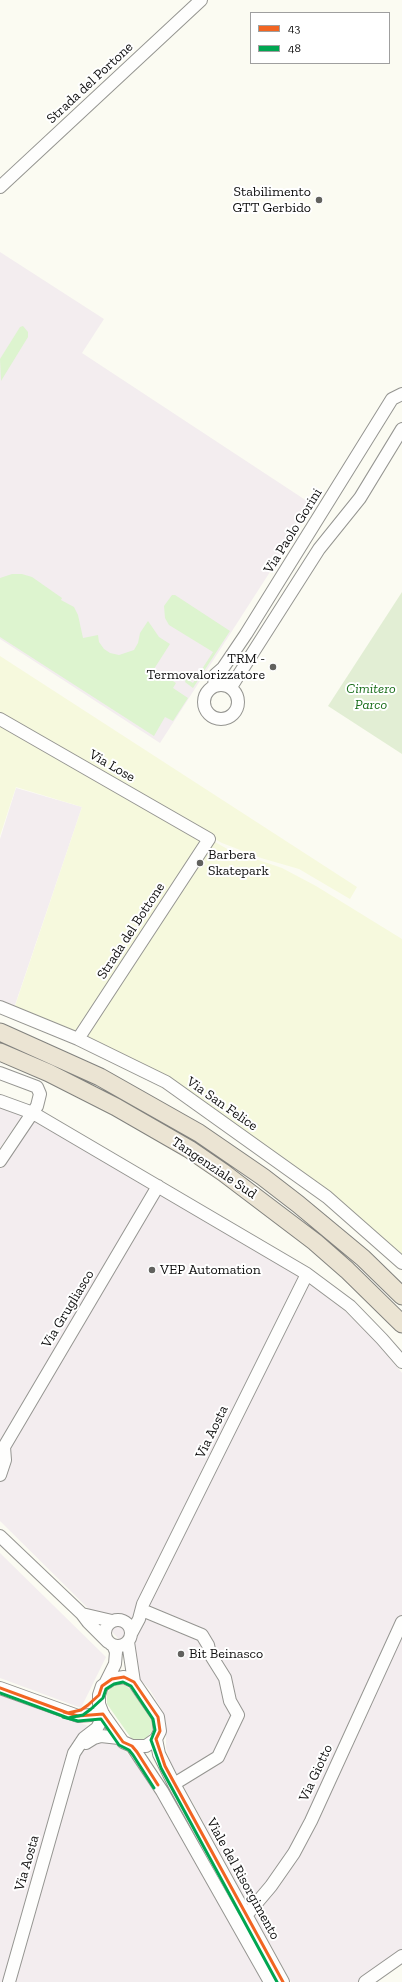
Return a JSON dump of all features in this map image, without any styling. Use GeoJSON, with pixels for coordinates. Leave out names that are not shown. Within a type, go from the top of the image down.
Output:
{"type":"FeatureCollection","features":[{"type":"Feature","properties":{"kind":"highway","name":"Tangenziale Sud"},"geometry":{"type":"LineString","coordinates":[[0,1032],[100,1077],[199,1133],[263,1177],[298,1204],[362,1258],[402,1296]]}},
{"type":"Feature","properties":{"kind":"highway","name":"Tangenziale Sud"},"geometry":{"type":"LineString","coordinates":[[0,1052],[49,1073],[116,1107],[158,1131],[224,1173],[315,1242],[347,1270],[402,1324]]}},
{"type":"Feature","properties":{"kind":"street","name":"Strada del Portone"},"geometry":{"type":"LineString","coordinates":[[0,188],[201,0]]}},
{"type":"Feature","properties":{"kind":"street","name":"Via Paolo Gorini"},"geometry":{"type":"LineString","coordinates":[[214,686],[215,675],[223,668],[242,640],[392,399],[402,394]]}},
{"type":"Feature","properties":{"kind":"street"},"geometry":{"type":"LineString","coordinates":[[231,687],[319,549],[360,498],[402,429]]}},
{"type":"Feature","properties":{"kind":"street"},"geometry":{"type":"LineString","coordinates":[[220,684],[231,687],[237,694],[238,708],[232,716],[218,719],[209,714],[204,704],[206,694],[214,686],[220,684]]}},
{"type":"Feature","properties":{"kind":"street","name":"Via Lose"},"geometry":{"type":"LineString","coordinates":[[0,720],[209,839]]}},
{"type":"Feature","properties":{"kind":"street","name":"Strada del Bottone"},"geometry":{"type":"LineString","coordinates":[[78,1039],[209,839]]}},
{"type":"Feature","properties":{"kind":"street","name":"Via San Felice"},"geometry":{"type":"LineString","coordinates":[[0,1007],[78,1039],[166,1082],[327,1197],[402,1263]]}},
{"type":"Feature","properties":{"kind":"street"},"geometry":{"type":"LineString","coordinates":[[0,1073],[37,1088],[40,1094],[40,1099],[32,1113],[0,1161]]}},
{"type":"Feature","properties":{"kind":"street"},"geometry":{"type":"LineString","coordinates":[[0,1102],[32,1113],[308,1274],[350,1306],[402,1362]]}},
{"type":"Feature","properties":{"kind":"street","name":"Via Grugliasco"},"geometry":{"type":"LineString","coordinates":[[0,1475],[5,1460],[2,1448],[158,1186]]}},
{"type":"Feature","properties":{"kind":"street","name":"Via Aosta"},"geometry":{"type":"LineString","coordinates":[[129,1638],[142,1607],[308,1274]]}},
{"type":"Feature","properties":{"kind":"street"},"geometry":{"type":"LineString","coordinates":[[0,1536],[82,1614],[88,1622],[111,1644],[121,1646],[129,1638]]}},
{"type":"Feature","properties":{"kind":"street"},"geometry":{"type":"LineString","coordinates":[[142,1607],[202,1635],[208,1645],[210,1654],[225,1678],[230,1701],[238,1715],[218,1757],[176,1787],[166,1798]]}},
{"type":"Feature","properties":{"kind":"street","name":"Via Aosta"},"geometry":{"type":"LineString","coordinates":[[117,1621],[130,1617],[142,1607]]}},
{"type":"Feature","properties":{"kind":"street"},"geometry":{"type":"LineString","coordinates":[[82,1614],[117,1621]]}},
{"type":"Feature","properties":{"kind":"street"},"geometry":{"type":"LineString","coordinates":[[68,1713],[84,1709],[99,1695],[106,1682],[115,1664],[116,1652],[105,1630],[117,1621]]}},
{"type":"Feature","properties":{"kind":"street","name":"Viale del Risorgimento"},"geometry":{"type":"LineString","coordinates":[[117,1621],[130,1627],[129,1638],[134,1682],[158,1717],[160,1731],[156,1739],[159,1754],[283,1982]]}},
{"type":"Feature","properties":{"kind":"street","name":"Via Giotto"},"geometry":{"type":"LineString","coordinates":[[238,1925],[271,1886],[294,1853],[311,1821],[402,1622]]}},
{"type":"Feature","properties":{"kind":"street"},"geometry":{"type":"LineString","coordinates":[[106,1682],[112,1679],[124,1677],[134,1682]]}},
{"type":"Feature","properties":{"kind":"street"},"geometry":{"type":"LineString","coordinates":[[0,1688],[78,1716],[103,1714]]}},
{"type":"Feature","properties":{"kind":"street","name":"Viale del Risorgimento"},"geometry":{"type":"LineString","coordinates":[[99,1695],[99,1704],[103,1714],[119,1738],[127,1745],[132,1746],[144,1762],[270,1982]]}},
{"type":"Feature","properties":{"kind":"street","name":"Via Aosta"},"geometry":{"type":"LineString","coordinates":[[9,1982],[74,1753],[84,1738],[97,1728],[103,1714]]}},
{"type":"Feature","properties":{"kind":"street"},"geometry":{"type":"LineString","coordinates":[[74,1753],[94,1738],[108,1736],[119,1738]]}},
{"type":"Feature","properties":{"kind":"street"},"geometry":{"type":"LineString","coordinates":[[132,1746],[146,1746],[156,1739]]}},
{"type":"Feature","properties":{"kind":"street"},"geometry":{"type":"LineString","coordinates":[[206,1868],[217,1862]]}},
{"type":"Feature","properties":{"kind":"street"},"geometry":{"type":"LineString","coordinates":[[365,1982],[402,1956]]}},
{"type":"Feature","properties":{"kind":"shaded area"},"geometry":{"type":"Polygon","coordinates":[[[0,252],[104,319],[82,353],[313,505],[160,743],[0,639],[0,252]]]}},
{"type":"Feature","properties":{"kind":"shaded area"},"geometry":{"type":"Polygon","coordinates":[[[16,788],[82,807],[14,1008],[0,1003],[0,839],[16,788]]]}},
{"type":"Feature","properties":{"kind":"shaded area"},"geometry":{"type":"Polygon","coordinates":[[[0,1105],[24,1113],[0,1148],[0,1105]]]}},
{"type":"Feature","properties":{"kind":"shaded area"},"geometry":{"type":"Polygon","coordinates":[[[33,1120],[304,1279],[345,1311],[377,1343],[402,1373],[402,1961],[372,1982],[291,1982],[171,1763],[166,1748],[166,1722],[162,1710],[150,1690],[137,1676],[125,1648],[116,1636],[0,1521],[0,1169],[33,1120]]]}},
{"type":"Feature","properties":{"kind":"shaded area"},"geometry":{"type":"Polygon","coordinates":[[[0,1553],[106,1657],[81,1708],[0,1678],[0,1553]]]}},
{"type":"Feature","properties":{"kind":"shaded area"},"geometry":{"type":"Polygon","coordinates":[[[0,1693],[91,1727],[105,1735],[123,1749],[140,1767],[166,1808],[263,1982],[0,1982],[0,1693]]]}},
{"type":"Feature","properties":{"kind":"green space"},"geometry":{"type":"Polygon","coordinates":[[[23,326],[28,332],[28,337],[1,381],[0,359],[20,327],[23,326]]]}},
{"type":"Feature","properties":{"kind":"green space"},"geometry":{"type":"Polygon","coordinates":[[[12,574],[22,574],[32,577],[62,598],[61,600],[74,607],[78,615],[83,638],[98,635],[99,642],[104,649],[110,653],[119,655],[134,650],[138,643],[140,633],[148,621],[159,637],[170,644],[154,669],[176,683],[173,688],[188,698],[173,721],[165,717],[154,736],[0,637],[0,578],[12,574]]]}},
{"type":"Feature","properties":{"kind":"green space","name":"Cimitero Parco"},"geometry":{"type":"Polygon","coordinates":[[[402,592],[402,754],[328,706],[402,592]]]}},
{"type":"Feature","properties":{"kind":"green space"},"geometry":{"type":"Polygon","coordinates":[[[172,595],[175,595],[230,631],[193,688],[185,682],[186,679],[193,683],[213,652],[169,625],[165,618],[164,606],[172,595]]]}},
{"type":"Feature","properties":{"kind":"green space"},"geometry":{"type":"Polygon","coordinates":[[[0,656],[357,887],[350,899],[299,869],[261,858],[222,843],[0,716],[0,656]]]}},
{"type":"Feature","properties":{"kind":"green space"},"geometry":{"type":"Polygon","coordinates":[[[0,719],[229,850],[282,868],[316,886],[402,939],[402,1263],[327,1197],[166,1082],[13,1012],[82,807],[16,787],[0,836],[0,719]]]}},
{"type":"Feature","properties":{"kind":"green space"},"geometry":{"type":"Polygon","coordinates":[[[115,1684],[123,1684],[130,1689],[152,1719],[153,1729],[147,1738],[139,1741],[131,1738],[107,1704],[107,1693],[115,1684]]]}},
{"type":"Feature","properties":{"kind":"transit line","name":"43"},"geometry":{"type":"LineString","coordinates":[[0,1688],[68,1713],[81,1710],[88,1705],[99,1695],[102,1686],[112,1679],[124,1677],[134,1682],[158,1717],[160,1731],[156,1739],[165,1766],[283,1982]]}},
{"type":"Feature","properties":{"kind":"transit line","name":"48"},"geometry":{"type":"LineString","coordinates":[[0,1693],[68,1718],[83,1715],[103,1698],[106,1689],[114,1684],[123,1682],[131,1686],[153,1719],[155,1730],[151,1740],[161,1768],[277,1982]]}},
{"type":"Feature","properties":{"kind":"transit line","name":"43"},"geometry":{"type":"LineString","coordinates":[[64,1712],[78,1716],[103,1714],[123,1742],[132,1746],[137,1752],[158,1785]]}},
{"type":"Feature","properties":{"kind":"transit line","name":"48"},"geometry":{"type":"LineString","coordinates":[[63,1717],[78,1721],[101,1719],[119,1745],[129,1750],[133,1755],[154,1788]]}},
{"type":"Feature","properties":{"kind":"place","name":"Stabilimento GTT Gerbido"},"geometry":{"type":"Point","coordinates":[319,200]}},
{"type":"Feature","properties":{"kind":"place","name":"TRM - Termovalorizzatore"},"geometry":{"type":"Point","coordinates":[273,667]}},
{"type":"Feature","properties":{"kind":"place","name":"Barbera Skatepark"},"geometry":{"type":"Point","coordinates":[200,863]}},
{"type":"Feature","properties":{"kind":"place","name":"VEP Automation"},"geometry":{"type":"Point","coordinates":[152,1270]}},
{"type":"Feature","properties":{"kind":"place","name":"Bit Beinasco"},"geometry":{"type":"Point","coordinates":[181,1654]}}]}
